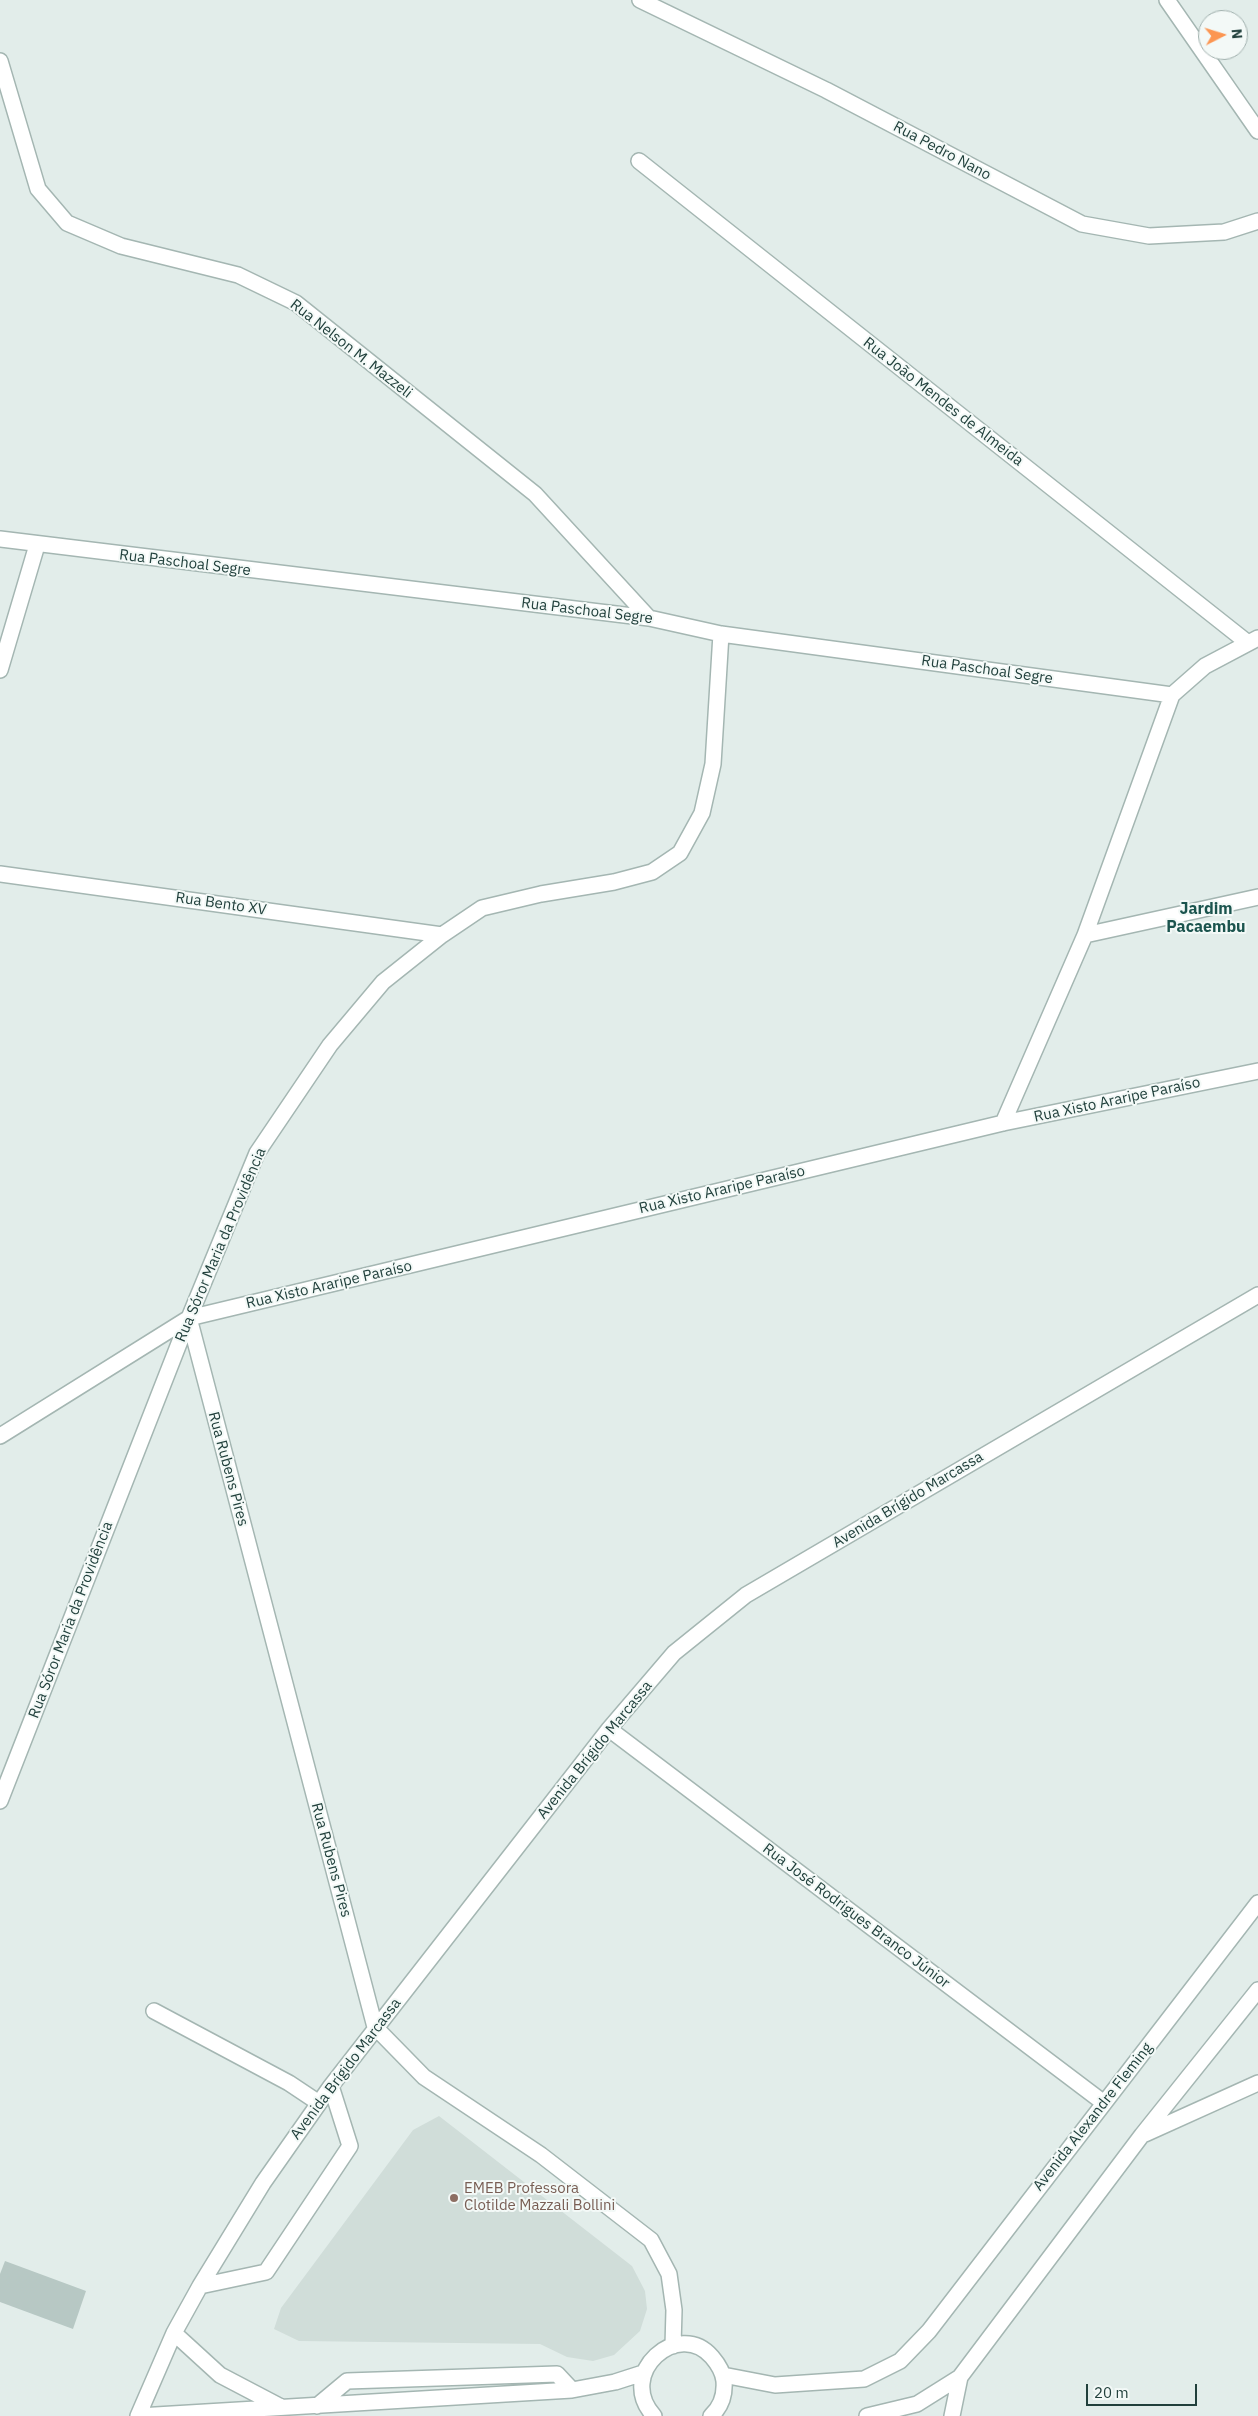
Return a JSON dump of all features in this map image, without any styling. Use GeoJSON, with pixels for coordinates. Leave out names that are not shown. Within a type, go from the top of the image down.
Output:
{"type":"FeatureCollection","features":[{"type":"Feature","properties":{"kind":"street","name":"Rua Pedro Nano"},"geometry":{"type":"LineString","coordinates":[[640,0],[826,90],[1082,224],[1149,236],[1224,232],[1258,221]]}},
{"type":"Feature","properties":{"kind":"street"},"geometry":{"type":"LineString","coordinates":[[1167,0],[1258,131]]}},
{"type":"Feature","properties":{"kind":"street","name":"Rua Nelson M. Mazzeli"},"geometry":{"type":"LineString","coordinates":[[0,61],[38,189],[67,223],[121,246],[238,275],[296,303],[534,494],[648,618]]}},
{"type":"Feature","properties":{"kind":"street","name":"Rua João Mendes de Almeida"},"geometry":{"type":"LineString","coordinates":[[639,161],[1253,641]]}},
{"type":"Feature","properties":{"kind":"street","name":"Rua Paschoal Segre"},"geometry":{"type":"LineString","coordinates":[[0,539],[648,618],[721,634],[1172,695]]}},
{"type":"Feature","properties":{"kind":"street"},"geometry":{"type":"LineString","coordinates":[[0,670],[37,545]]}},
{"type":"Feature","properties":{"kind":"street","name":"Rua Sóror Maria da Providência"},"geometry":{"type":"LineString","coordinates":[[0,1801],[189,1318],[257,1153],[330,1045],[377,989],[442,935],[482,908],[541,894],[614,882],[652,872],[680,853],[702,813],[713,764],[721,634]]}},
{"type":"Feature","properties":{"kind":"street"},"geometry":{"type":"LineString","coordinates":[[1003,1123],[1085,935],[1172,695],[1205,666],[1253,641]]}},
{"type":"Feature","properties":{"kind":"street","name":"Rua Bento XV"},"geometry":{"type":"LineString","coordinates":[[0,874],[442,935]]}},
{"type":"Feature","properties":{"kind":"street"},"geometry":{"type":"LineString","coordinates":[[1085,935],[1258,897]]}},
{"type":"Feature","properties":{"kind":"street","name":"Rua Xisto Araripe Paraíso"},"geometry":{"type":"LineString","coordinates":[[0,1436],[189,1318],[1003,1123],[1258,1071]]}},
{"type":"Feature","properties":{"kind":"street","name":"Avenida Brígido Marcassa"},"geometry":{"type":"LineString","coordinates":[[139,2416],[174,2333],[200,2286],[263,2183],[319,2103],[375,2027],[609,1729],[674,1653],[746,1595],[1258,1295]]}},
{"type":"Feature","properties":{"kind":"street","name":"Rua Rubens Pires"},"geometry":{"type":"LineString","coordinates":[[189,1318],[375,2027],[424,2077],[541,2155],[652,2240],[669,2274],[674,2310],[673,2346]]}},
{"type":"Feature","properties":{"kind":"street","name":"Rua José Rodrigues Branco Júnior"},"geometry":{"type":"LineString","coordinates":[[609,1729],[1104,2103]]}},
{"type":"Feature","properties":{"kind":"street","name":"Avenida Alexandre Fleming"},"geometry":{"type":"LineString","coordinates":[[723,2375],[775,2386],[864,2379],[900,2361],[930,2331],[1258,1903]]}},
{"type":"Feature","properties":{"kind":"street"},"geometry":{"type":"LineString","coordinates":[[867,2416],[917,2404],[960,2377],[1142,2135],[1258,1990]]}},
{"type":"Feature","properties":{"kind":"street"},"geometry":{"type":"LineString","coordinates":[[154,2011],[288,2083],[319,2103]]}},
{"type":"Feature","properties":{"kind":"street"},"geometry":{"type":"LineString","coordinates":[[1142,2135],[1258,2083]]}},
{"type":"Feature","properties":{"kind":"street"},"geometry":{"type":"LineString","coordinates":[[200,2286],[266,2272],[350,2146],[331,2086]]}},
{"type":"Feature","properties":{"kind":"street"},"geometry":{"type":"LineString","coordinates":[[174,2333],[220,2375],[282,2408]]}},
{"type":"Feature","properties":{"kind":"street"},"geometry":{"type":"LineString","coordinates":[[654,2416],[643,2399],[641,2386],[643,2373],[652,2359],[662,2350],[673,2346],[686,2345],[709,2354],[723,2375],[722,2400],[719,2414]]}},
{"type":"Feature","properties":{"kind":"street"},"geometry":{"type":"LineString","coordinates":[[139,2416],[572,2390],[615,2382],[643,2373]]}},
{"type":"Feature","properties":{"kind":"street"},"geometry":{"type":"LineString","coordinates":[[317,2406],[347,2381],[557,2374],[572,2390]]}},
{"type":"Feature","properties":{"kind":"street"},"geometry":{"type":"LineString","coordinates":[[952,2416],[960,2377]]}},
{"type":"Feature","properties":{"kind":"shaded area","name":"EMEB Professora Clotilde Mazzali Bollini"},"geometry":{"type":"Polygon","coordinates":[[[439,2116],[632,2266],[645,2291],[647,2309],[640,2331],[614,2355],[593,2361],[567,2357],[540,2344],[299,2341],[274,2329],[281,2308],[413,2130],[439,2116]]]}},
{"type":"Feature","properties":{"kind":"building"},"geometry":{"type":"Polygon","coordinates":[[[5,2261],[86,2291],[73,2329],[0,2302],[0,2274],[5,2261]]]}},
{"type":"Feature","properties":{"kind":"place","name":"EMEB Professora Clotilde Mazzali Bollini"},"geometry":{"type":"Point","coordinates":[454,2198]}},
{"type":"Feature","properties":{"kind":"district","name":"Jardim Pacaembu"},"geometry":{"type":"Point","coordinates":[1206,918]}}]}
